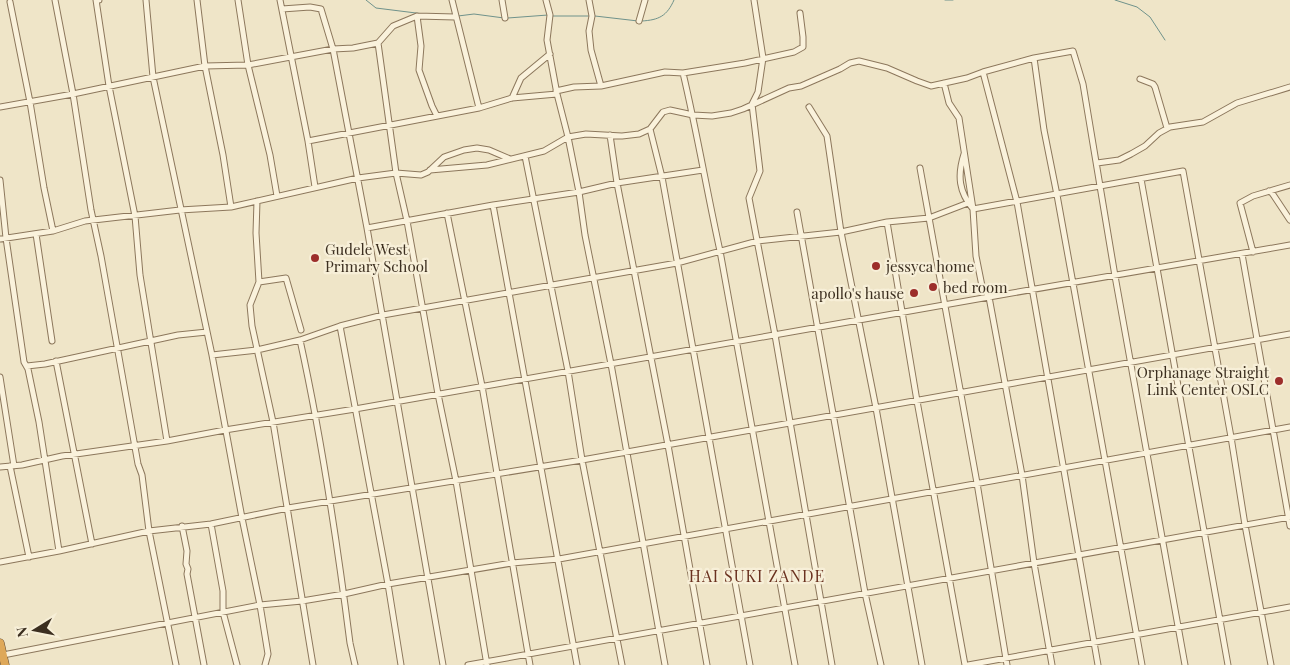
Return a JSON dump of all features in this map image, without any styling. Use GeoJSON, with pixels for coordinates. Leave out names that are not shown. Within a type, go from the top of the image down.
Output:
{"type":"FeatureCollection","features":[{"type":"Feature","properties":{"kind":"highway"},"geometry":{"type":"LineString","coordinates":[[0,643],[5,665]]}},
{"type":"Feature","properties":{"kind":"street"},"geometry":{"type":"LineString","coordinates":[[55,0],[134,445],[144,483],[149,531],[154,548],[176,665]]}},
{"type":"Feature","properties":{"kind":"street"},"geometry":{"type":"LineString","coordinates":[[99,0],[96,0],[109,86],[135,216],[140,275],[167,441]]}},
{"type":"Feature","properties":{"kind":"street"},"geometry":{"type":"LineString","coordinates":[[146,0],[153,77],[212,355],[260,605],[268,654],[265,665]]}},
{"type":"Feature","properties":{"kind":"street"},"geometry":{"type":"LineString","coordinates":[[197,0],[205,66],[223,155],[231,207]]}},
{"type":"Feature","properties":{"kind":"street"},"geometry":{"type":"LineString","coordinates":[[238,0],[248,65],[270,155],[277,196]]}},
{"type":"Feature","properties":{"kind":"street"},"geometry":{"type":"LineString","coordinates":[[280,0],[308,141],[315,187]]}},
{"type":"Feature","properties":{"kind":"street"},"geometry":{"type":"LineString","coordinates":[[452,0],[479,108]]}},
{"type":"Feature","properties":{"kind":"street"},"geometry":{"type":"LineString","coordinates":[[502,0],[505,18]]}},
{"type":"Feature","properties":{"kind":"street"},"geometry":{"type":"LineString","coordinates":[[546,0],[550,15],[547,40],[579,192],[585,235],[611,364],[665,665]]}},
{"type":"Feature","properties":{"kind":"street"},"geometry":{"type":"LineString","coordinates":[[589,0],[592,16],[589,32],[591,50],[600,86]]}},
{"type":"Feature","properties":{"kind":"street"},"geometry":{"type":"LineString","coordinates":[[639,21],[645,0]]}},
{"type":"Feature","properties":{"kind":"street"},"geometry":{"type":"LineString","coordinates":[[754,0],[763,58],[758,92],[752,104],[760,171],[749,198],[791,423],[832,665]]}},
{"type":"Feature","properties":{"kind":"street"},"geometry":{"type":"LineString","coordinates":[[10,2],[53,231]]}},
{"type":"Feature","properties":{"kind":"street"},"geometry":{"type":"LineString","coordinates":[[282,10],[310,7],[321,9],[333,49],[383,315],[396,401],[443,665]]}},
{"type":"Feature","properties":{"kind":"street"},"geometry":{"type":"LineString","coordinates":[[308,141],[479,108],[512,98],[531,98],[574,87],[600,86],[665,72],[683,73],[745,63],[794,52],[803,47],[800,13]]}},
{"type":"Feature","properties":{"kind":"street"},"geometry":{"type":"LineString","coordinates":[[0,106],[73,94],[205,66],[248,65],[333,49],[353,48],[378,43],[393,26],[417,16],[455,17]]}},
{"type":"Feature","properties":{"kind":"street"},"geometry":{"type":"LineString","coordinates":[[417,16],[421,46],[419,70],[437,116]]}},
{"type":"Feature","properties":{"kind":"street"},"geometry":{"type":"LineString","coordinates":[[378,43],[396,174],[407,221],[438,394],[456,481],[486,663]]}},
{"type":"Feature","properties":{"kind":"street"},"geometry":{"type":"LineString","coordinates":[[430,170],[487,165],[525,156],[544,151],[568,136],[586,134],[632,135],[650,129],[664,112],[670,110],[693,115],[712,116],[731,112],[789,88],[801,86],[850,63],[859,61],[887,68],[931,86],[1034,58],[1074,51],[1083,84],[1102,187],[1115,276],[1185,665]]}},
{"type":"Feature","properties":{"kind":"street"},"geometry":{"type":"LineString","coordinates":[[512,98],[521,78],[550,54]]}},
{"type":"Feature","properties":{"kind":"street"},"geometry":{"type":"LineString","coordinates":[[1034,58],[1044,130],[1142,665]]}},
{"type":"Feature","properties":{"kind":"street"},"geometry":{"type":"LineString","coordinates":[[983,72],[1017,202],[1098,665]]}},
{"type":"Feature","properties":{"kind":"street"},"geometry":{"type":"LineString","coordinates":[[683,73],[693,115],[706,192],[720,251],[794,665]]}},
{"type":"Feature","properties":{"kind":"street"},"geometry":{"type":"LineString","coordinates":[[1140,79],[1155,87],[1167,128]]}},
{"type":"Feature","properties":{"kind":"street"},"geometry":{"type":"LineString","coordinates":[[944,84],[949,103],[959,118],[973,209],[979,275],[982,286],[989,297],[1022,475],[1034,563],[1052,665]]}},
{"type":"Feature","properties":{"kind":"street"},"geometry":{"type":"LineString","coordinates":[[1097,163],[1119,160],[1145,146],[1167,128],[1203,122],[1237,104],[1290,87]]}},
{"type":"Feature","properties":{"kind":"street"},"geometry":{"type":"LineString","coordinates":[[809,107],[827,136],[841,232],[876,408],[922,665]]}},
{"type":"Feature","properties":{"kind":"street"},"geometry":{"type":"LineString","coordinates":[[650,129],[662,177],[750,665]]}},
{"type":"Feature","properties":{"kind":"street"},"geometry":{"type":"LineString","coordinates":[[610,135],[617,183],[668,445],[707,665]]}},
{"type":"Feature","properties":{"kind":"street"},"geometry":{"type":"LineString","coordinates":[[0,239],[53,231],[85,222],[180,210],[231,207],[358,178],[396,174],[417,176],[430,170],[444,157],[464,150],[477,148],[489,150],[510,159]]}},
{"type":"Feature","properties":{"kind":"street"},"geometry":{"type":"LineString","coordinates":[[964,154],[961,182],[962,193],[973,209]]}},
{"type":"Feature","properties":{"kind":"street"},"geometry":{"type":"LineString","coordinates":[[525,156],[568,371],[582,460],[622,665]]}},
{"type":"Feature","properties":{"kind":"street"},"geometry":{"type":"LineString","coordinates":[[920,168],[977,483],[1007,665]]}},
{"type":"Feature","properties":{"kind":"street"},"geometry":{"type":"LineString","coordinates":[[367,228],[492,205],[579,192],[617,183],[703,170]]}},
{"type":"Feature","properties":{"kind":"street"},"geometry":{"type":"LineString","coordinates":[[973,209],[1183,171],[1231,437],[1244,525],[1272,665]]}},
{"type":"Feature","properties":{"kind":"street"},"geometry":{"type":"LineString","coordinates":[[1141,179],[1228,665]]}},
{"type":"Feature","properties":{"kind":"street"},"geometry":{"type":"LineString","coordinates":[[0,180],[6,238],[24,362],[27,366],[39,422],[59,551]]}},
{"type":"Feature","properties":{"kind":"street"},"geometry":{"type":"LineString","coordinates":[[1253,252],[1240,203],[1290,185]]}},
{"type":"Feature","properties":{"kind":"street"},"geometry":{"type":"LineString","coordinates":[[1269,191],[1290,220]]}},
{"type":"Feature","properties":{"kind":"street"},"geometry":{"type":"LineString","coordinates":[[257,201],[256,233],[259,282],[250,305],[252,326],[273,422],[313,665]]}},
{"type":"Feature","properties":{"kind":"street"},"geometry":{"type":"LineString","coordinates":[[212,355],[257,350],[300,340],[340,326],[383,315],[677,263],[758,241],[841,232],[887,222],[929,218],[968,203]]}},
{"type":"Feature","properties":{"kind":"street"},"geometry":{"type":"LineString","coordinates":[[492,205],[540,467],[559,559],[577,665]]}},
{"type":"Feature","properties":{"kind":"street"},"geometry":{"type":"LineString","coordinates":[[797,212],[865,593],[881,665]]}},
{"type":"Feature","properties":{"kind":"street"},"geometry":{"type":"LineString","coordinates":[[447,213],[482,386],[530,665]]}},
{"type":"Feature","properties":{"kind":"street"},"geometry":{"type":"LineString","coordinates":[[887,222],[917,401],[966,665],[1290,607]]}},
{"type":"Feature","properties":{"kind":"street"},"geometry":{"type":"LineString","coordinates":[[36,234],[52,341]]}},
{"type":"Feature","properties":{"kind":"street"},"geometry":{"type":"LineString","coordinates":[[0,467],[354,409],[1290,245]]}},
{"type":"Feature","properties":{"kind":"street"},"geometry":{"type":"LineString","coordinates":[[1242,254],[1290,526]]}},
{"type":"Feature","properties":{"kind":"street"},"geometry":{"type":"LineString","coordinates":[[259,282],[286,278],[301,330]]}},
{"type":"Feature","properties":{"kind":"street"},"geometry":{"type":"LineString","coordinates":[[340,326],[388,584],[401,665]]}},
{"type":"Feature","properties":{"kind":"street"},"geometry":{"type":"LineString","coordinates":[[27,366],[178,335],[207,332]]}},
{"type":"Feature","properties":{"kind":"street"},"geometry":{"type":"LineString","coordinates":[[0,562],[149,531],[211,524],[288,508],[710,438],[1290,334]]}},
{"type":"Feature","properties":{"kind":"street"},"geometry":{"type":"LineString","coordinates":[[300,340],[316,415],[350,643],[355,665]]}},
{"type":"Feature","properties":{"kind":"street"},"geometry":{"type":"LineString","coordinates":[[56,361],[92,544]]}},
{"type":"Feature","properties":{"kind":"street"},"geometry":{"type":"LineString","coordinates":[[0,377],[12,466],[29,557]]}},
{"type":"Feature","properties":{"kind":"street"},"geometry":{"type":"LineString","coordinates":[[3,655],[260,605],[302,601],[472,570],[559,559],[1290,427]]}},
{"type":"Feature","properties":{"kind":"street"},"geometry":{"type":"LineString","coordinates":[[468,665],[1289,517]]}},
{"type":"Feature","properties":{"kind":"street"},"geometry":{"type":"LineString","coordinates":[[211,524],[224,591],[224,612],[237,665]]}},
{"type":"Feature","properties":{"kind":"street"},"geometry":{"type":"LineString","coordinates":[[182,526],[187,550],[187,574],[204,665]]}},
{"type":"Feature","properties":{"kind":"waterway"},"geometry":{"type":"LineString","coordinates":[[366,0],[376,8],[424,14]]}},
{"type":"Feature","properties":{"kind":"waterway"},"geometry":{"type":"LineString","coordinates":[[642,21],[653,20],[662,16],[674,0]]}},
{"type":"Feature","properties":{"kind":"waterway"},"geometry":{"type":"LineString","coordinates":[[945,0],[953,0]]}},
{"type":"Feature","properties":{"kind":"waterway"},"geometry":{"type":"LineString","coordinates":[[1115,0],[1137,7],[1150,17],[1165,40]]}},
{"type":"Feature","properties":{"kind":"waterway"},"geometry":{"type":"LineString","coordinates":[[458,16],[474,14],[504,18]]}},
{"type":"Feature","properties":{"kind":"waterway"},"geometry":{"type":"LineString","coordinates":[[508,18],[548,15]]}},
{"type":"Feature","properties":{"kind":"waterway"},"geometry":{"type":"LineString","coordinates":[[552,16],[591,16]]}},
{"type":"Feature","properties":{"kind":"waterway"},"geometry":{"type":"LineString","coordinates":[[595,16],[638,21]]}},
{"type":"Feature","properties":{"kind":"place","name":"Gudele West Primary School"},"geometry":{"type":"Point","coordinates":[315,258]}},
{"type":"Feature","properties":{"kind":"place","name":"jessyca home"},"geometry":{"type":"Point","coordinates":[876,266]}},
{"type":"Feature","properties":{"kind":"place","name":"bed room"},"geometry":{"type":"Point","coordinates":[933,287]}},
{"type":"Feature","properties":{"kind":"place","name":"apollo's hause"},"geometry":{"type":"Point","coordinates":[914,293]}},
{"type":"Feature","properties":{"kind":"place","name":"Orphanage Straight Link Center OSLC"},"geometry":{"type":"Point","coordinates":[1279,381]}},
{"type":"Feature","properties":{"kind":"district","name":"HAI SUKI ZANDE"},"geometry":{"type":"Point","coordinates":[757,575]}}]}
